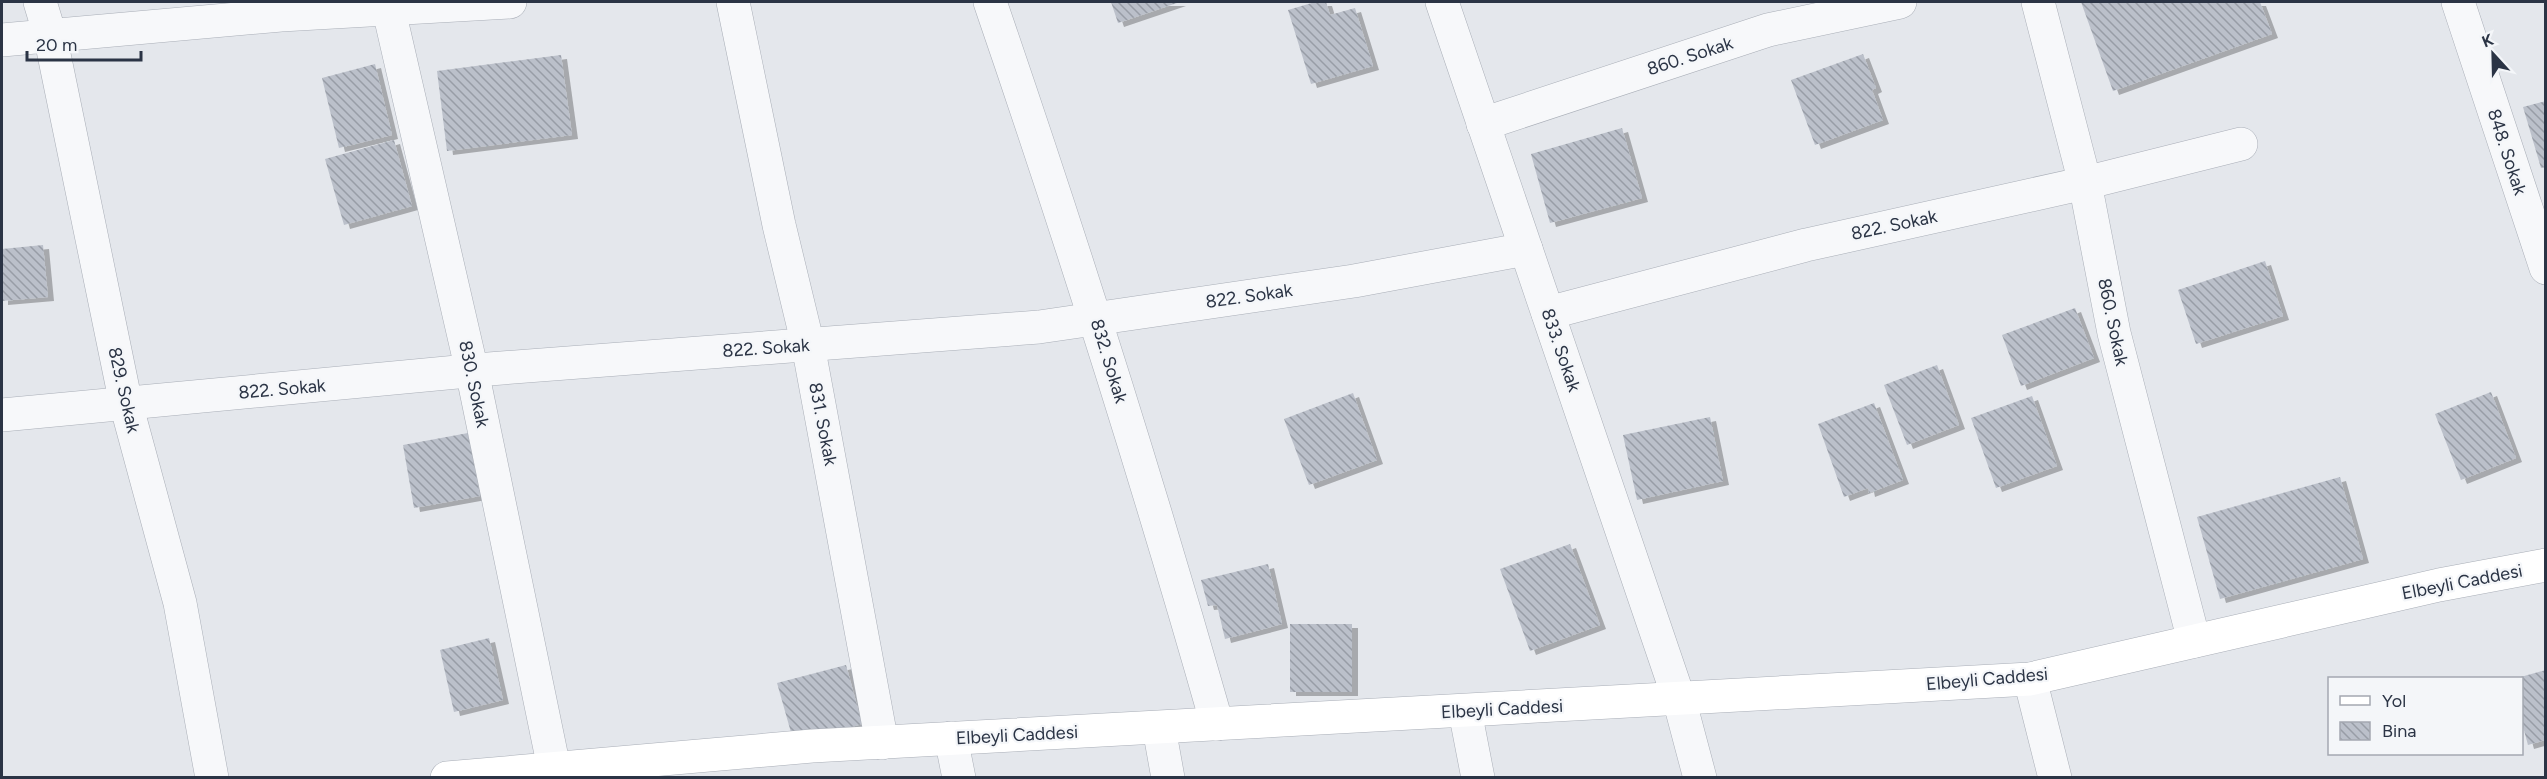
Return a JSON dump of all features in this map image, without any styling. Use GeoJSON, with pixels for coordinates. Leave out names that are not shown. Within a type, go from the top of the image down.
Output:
{"type":"FeatureCollection","features":[{"type":"Feature","properties":{"kind":"street","name":"829. Sokak"},"geometry":{"type":"LineString","coordinates":[[40,2],[50,35],[126,404],[180,603],[212,777]]}},
{"type":"Feature","properties":{"kind":"street"},"geometry":{"type":"LineString","coordinates":[[2,40],[388,5],[510,2]]}},
{"type":"Feature","properties":{"kind":"street","name":"831. Sokak"},"geometry":{"type":"LineString","coordinates":[[733,2],[779,225],[808,345],[882,742]]}},
{"type":"Feature","properties":{"kind":"street","name":"832. Sokak"},"geometry":{"type":"LineString","coordinates":[[990,2],[1096,318],[1217,724]]}},
{"type":"Feature","properties":{"kind":"street","name":"833. Sokak"},"geometry":{"type":"LineString","coordinates":[[1442,2],[1678,699],[1700,777]]}},
{"type":"Feature","properties":{"kind":"street","name":"860. Sokak"},"geometry":{"type":"LineString","coordinates":[[1483,124],[1768,30],[1900,2]]}},
{"type":"Feature","properties":{"kind":"street","name":"860. Sokak"},"geometry":{"type":"LineString","coordinates":[[2038,2],[2085,183],[2114,333],[2194,641]]}},
{"type":"Feature","properties":{"kind":"street","name":"848. Sokak"},"geometry":{"type":"LineString","coordinates":[[2458,2],[2546,268]]}},
{"type":"Feature","properties":{"kind":"street","name":"830. Sokak"},"geometry":{"type":"LineString","coordinates":[[388,5],[472,371],[554,768]]}},
{"type":"Feature","properties":{"kind":"street","name":"822. Sokak"},"geometry":{"type":"LineString","coordinates":[[1548,313],[1806,245],[2085,183],[2241,144]]}},
{"type":"Feature","properties":{"kind":"street","name":"822. Sokak"},"geometry":{"type":"LineString","coordinates":[[2,415],[472,371],[1039,327],[1354,281],[1526,249]]}},
{"type":"Feature","properties":{"kind":"street","name":"Elbeyli Caddesi"},"geometry":{"type":"LineString","coordinates":[[447,777],[812,746],[2030,678],[2439,585],[2546,565]]}},
{"type":"Feature","properties":{"kind":"street"},"geometry":{"type":"LineString","coordinates":[[2030,678],[2055,777]]}},
{"type":"Feature","properties":{"kind":"street"},"geometry":{"type":"LineString","coordinates":[[1465,711],[1478,777]]}},
{"type":"Feature","properties":{"kind":"street"},"geometry":{"type":"LineString","coordinates":[[1159,728],[1168,777]]}},
{"type":"Feature","properties":{"kind":"street"},"geometry":{"type":"LineString","coordinates":[[951,738],[959,777]]}},
{"type":"Feature","properties":{"kind":"building"},"geometry":{"type":"Polygon","coordinates":[[[1111,2],[1180,2],[1118,23],[1111,2]]]}},
{"type":"Feature","properties":{"kind":"building"},"geometry":{"type":"Polygon","coordinates":[[[1315,2],[1326,2],[1330,15],[1355,8],[1373,66],[1311,84],[1288,10],[1315,2]]]}},
{"type":"Feature","properties":{"kind":"building"},"geometry":{"type":"Polygon","coordinates":[[[2081,2],[2260,2],[2272,34],[2113,91],[2081,2]]]}},
{"type":"Feature","properties":{"kind":"building"},"geometry":{"type":"Polygon","coordinates":[[[1863,54],[1876,88],[1872,90],[1883,120],[1815,145],[1791,80],[1863,54]]]}},
{"type":"Feature","properties":{"kind":"building"},"geometry":{"type":"Polygon","coordinates":[[[561,55],[572,135],[447,151],[437,71],[561,55]]]}},
{"type":"Feature","properties":{"kind":"building"},"geometry":{"type":"Polygon","coordinates":[[[375,64],[392,135],[339,148],[322,78],[375,64]]]}},
{"type":"Feature","properties":{"kind":"building"},"geometry":{"type":"Polygon","coordinates":[[[2546,101],[2546,167],[2541,168],[2523,107],[2546,101]]]}},
{"type":"Feature","properties":{"kind":"building"},"geometry":{"type":"Polygon","coordinates":[[[1622,128],[1642,198],[1550,223],[1531,154],[1622,128]]]}},
{"type":"Feature","properties":{"kind":"building"},"geometry":{"type":"Polygon","coordinates":[[[394,140],[412,206],[344,225],[325,159],[394,140]]]}},
{"type":"Feature","properties":{"kind":"building"},"geometry":{"type":"Polygon","coordinates":[[[43,245],[48,297],[2,301],[2,249],[43,245]]]}},
{"type":"Feature","properties":{"kind":"building"},"geometry":{"type":"Polygon","coordinates":[[[2265,261],[2283,316],[2196,344],[2178,290],[2265,261]]]}},
{"type":"Feature","properties":{"kind":"building"},"geometry":{"type":"Polygon","coordinates":[[[2075,308],[2094,358],[2021,386],[2002,335],[2075,308]]]}},
{"type":"Feature","properties":{"kind":"building"},"geometry":{"type":"Polygon","coordinates":[[[1937,365],[1959,425],[1907,445],[1884,385],[1937,365]]]}},
{"type":"Feature","properties":{"kind":"building"},"geometry":{"type":"Polygon","coordinates":[[[2491,392],[2516,458],[2461,480],[2435,414],[2491,392]]]}},
{"type":"Feature","properties":{"kind":"building"},"geometry":{"type":"Polygon","coordinates":[[[1353,393],[1377,460],[1309,485],[1284,419],[1353,393]]]}},
{"type":"Feature","properties":{"kind":"building"},"geometry":{"type":"Polygon","coordinates":[[[2032,396],[2057,466],[1996,488],[1971,418],[2032,396]]]}},
{"type":"Feature","properties":{"kind":"building"},"geometry":{"type":"Polygon","coordinates":[[[1874,403],[1903,480],[1869,493],[1868,488],[1844,497],[1818,424],[1874,403]]]}},
{"type":"Feature","properties":{"kind":"building"},"geometry":{"type":"Polygon","coordinates":[[[1710,417],[1723,481],[1637,500],[1623,435],[1710,417]]]}},
{"type":"Feature","properties":{"kind":"building"},"geometry":{"type":"Polygon","coordinates":[[[468,433],[480,496],[414,508],[403,445],[468,433]]]}},
{"type":"Feature","properties":{"kind":"building"},"geometry":{"type":"Polygon","coordinates":[[[2340,477],[2363,559],[2220,599],[2197,517],[2340,477]]]}},
{"type":"Feature","properties":{"kind":"building"},"geometry":{"type":"Polygon","coordinates":[[[1570,544],[1600,625],[1530,651],[1500,569],[1570,544]]]}},
{"type":"Feature","properties":{"kind":"building"},"geometry":{"type":"Polygon","coordinates":[[[1268,564],[1282,624],[1225,639],[1217,605],[1208,606],[1201,580],[1268,564]]]}},
{"type":"Feature","properties":{"kind":"building"},"geometry":{"type":"Polygon","coordinates":[[[1290,624],[1352,624],[1352,692],[1290,692],[1290,624]]]}},
{"type":"Feature","properties":{"kind":"building"},"geometry":{"type":"Polygon","coordinates":[[[489,638],[503,700],[454,712],[440,650],[489,638]]]}},
{"type":"Feature","properties":{"kind":"building"},"geometry":{"type":"Polygon","coordinates":[[[846,665],[862,724],[794,743],[777,683],[846,665]]]}},
{"type":"Feature","properties":{"kind":"building"},"geometry":{"type":"Polygon","coordinates":[[[2546,670],[2546,740],[2528,745],[2523,727],[2523,677],[2521,677],[2546,670]]]}}]}
